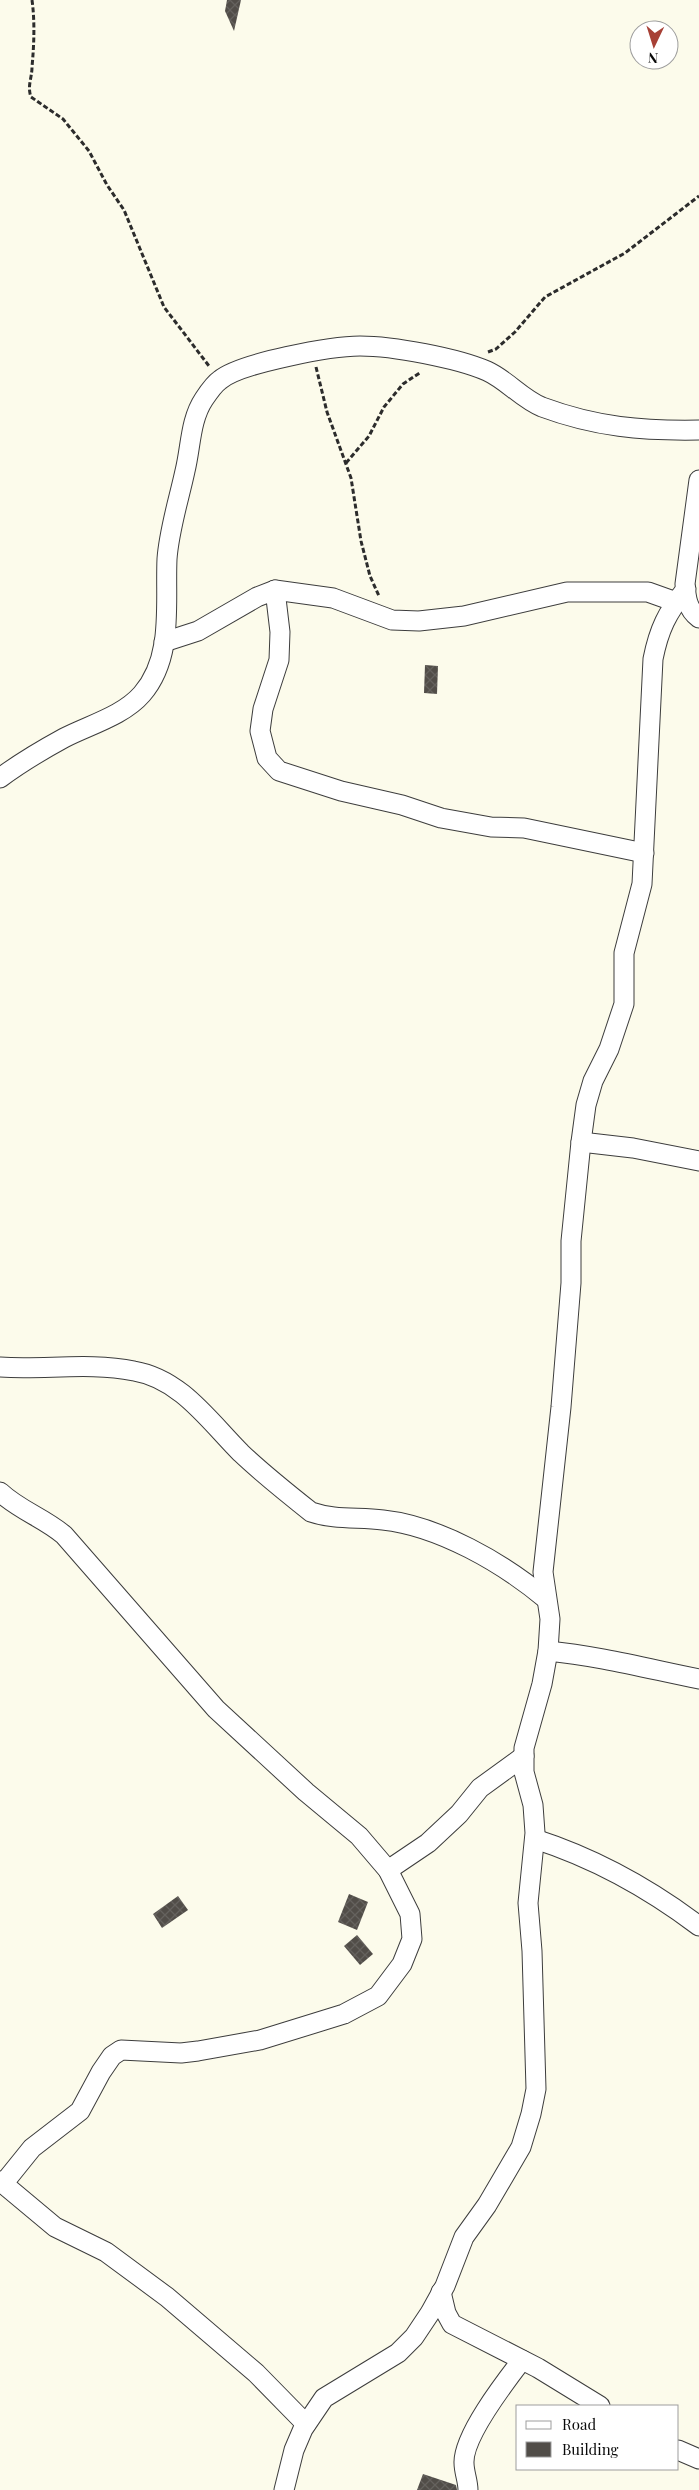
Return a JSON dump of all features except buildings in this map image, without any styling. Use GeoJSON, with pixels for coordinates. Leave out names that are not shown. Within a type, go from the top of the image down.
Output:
{"type":"FeatureCollection","features":[{"type":"Feature","properties":{"kind":"street"},"geometry":{"type":"LineString","coordinates":[[0,778],[19,764],[64,738],[125,708],[142,694],[152,677],[164,642],[169,600],[167,558],[189,456],[194,421],[203,400],[220,379],[249,366],[310,353],[360,346],[449,359],[488,372],[539,406],[586,421],[632,430],[699,430]]}},
{"type":"Feature","properties":{"kind":"street"},"geometry":{"type":"LineString","coordinates":[[284,2490],[294,2450],[306,2424],[324,2398],[398,2353],[414,2337],[441,2292],[464,2237],[487,2205],[521,2148],[531,2114],[536,2089],[532,1951],[528,1903],[534,1839],[532,1805],[524,1772],[524,1756],[529,1725],[542,1684],[548,1651],[550,1619],[543,1572],[561,1407],[571,1283],[571,1241],[581,1142],[586,1105],[593,1081],[610,1049],[624,1004],[624,953],[642,884],[652,659],[658,633],[681,595],[699,480]]}},
{"type":"Feature","properties":{"kind":"street"},"geometry":{"type":"LineString","coordinates":[[164,642],[198,631],[257,597],[275,590],[333,598],[392,620],[419,621],[464,616],[567,592],[648,592],[681,595],[687,601],[693,613],[699,618]]}},
{"type":"Feature","properties":{"kind":"street"},"geometry":{"type":"LineString","coordinates":[[275,590],[280,632],[279,660],[263,709],[260,731],[267,758],[279,770],[340,791],[402,805],[441,818],[491,827],[524,828],[644,853]]}},
{"type":"Feature","properties":{"kind":"street"},"geometry":{"type":"LineString","coordinates":[[581,1142],[633,1148],[699,1161]]}},
{"type":"Feature","properties":{"kind":"street"},"geometry":{"type":"LineString","coordinates":[[0,1367],[29,1369],[103,1367],[135,1371],[168,1384],[192,1401],[241,1452],[311,1512],[324,1516],[384,1520],[453,1540],[524,1580],[546,1599]]}},
{"type":"Feature","properties":{"kind":"street"},"geometry":{"type":"LineString","coordinates":[[0,1492],[27,1512],[50,1523],[64,1535],[216,1709],[306,1792],[359,1836],[388,1870],[410,1914],[412,1939],[402,1964],[378,1996],[344,2014],[260,2040],[181,2053],[121,2050],[112,2056],[101,2072],[80,2111],[32,2148],[2,2182],[55,2227],[106,2252],[167,2297],[256,2373],[306,2424]]}},
{"type":"Feature","properties":{"kind":"street"},"geometry":{"type":"LineString","coordinates":[[548,1651],[591,1656],[629,1666],[699,1679]]}},
{"type":"Feature","properties":{"kind":"street"},"geometry":{"type":"LineString","coordinates":[[388,1870],[428,1843],[459,1814],[480,1788],[524,1756]]}},
{"type":"Feature","properties":{"kind":"street"},"geometry":{"type":"LineString","coordinates":[[534,1839],[570,1850],[603,1867],[665,1900],[699,1926]]}},
{"type":"Feature","properties":{"kind":"street"},"geometry":{"type":"LineString","coordinates":[[441,2292],[446,2313],[452,2324],[522,2360],[598,2405]]}},
{"type":"Feature","properties":{"kind":"street"},"geometry":{"type":"LineString","coordinates":[[468,2490],[464,2463],[466,2451],[479,2423],[522,2360]]}},
{"type":"Feature","properties":{"kind":"street"},"geometry":{"type":"LineString","coordinates":[[679,2450],[699,2459]]}},
{"type":"Feature","properties":{"kind":"path"},"geometry":{"type":"LineString","coordinates":[[32,0],[34,36],[32,69],[29,82],[31,97],[63,119],[89,151],[107,185],[124,210],[164,307],[220,379]]}},
{"type":"Feature","properties":{"kind":"path"},"geometry":{"type":"LineString","coordinates":[[482,354],[496,349],[515,332],[545,297],[625,253],[699,196]]}},
{"type":"Feature","properties":{"kind":"path"},"geometry":{"type":"LineString","coordinates":[[310,353],[320,376],[326,412],[346,463],[361,541],[370,576],[392,620]]}},
{"type":"Feature","properties":{"kind":"path"},"geometry":{"type":"LineString","coordinates":[[346,463],[369,436],[384,407],[403,384],[428,367],[449,359]]}}]}
